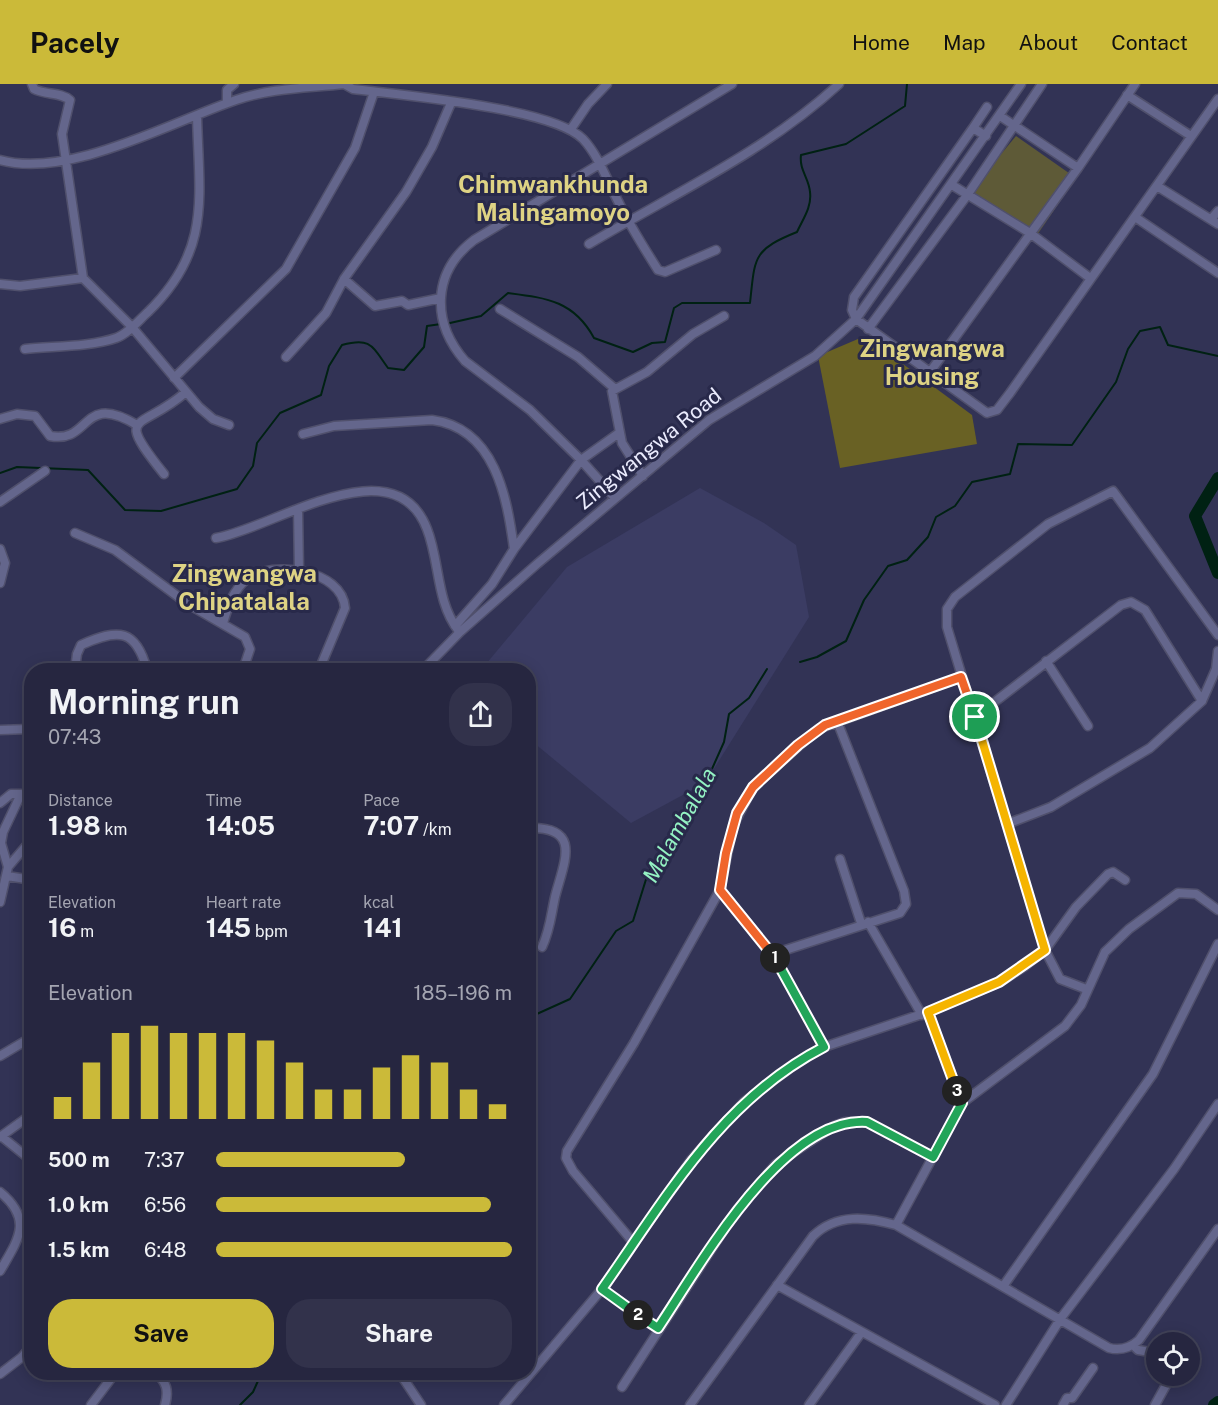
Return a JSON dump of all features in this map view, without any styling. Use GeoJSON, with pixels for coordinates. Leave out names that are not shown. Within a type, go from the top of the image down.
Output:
{"type":"FeatureCollection","features":[{"type":"Feature","properties":{"kind":"street"},"geometry":{"type":"LineString","coordinates":[[32,84],[35,90],[45,94],[70,99],[62,125],[83,278],[132,327],[207,415],[229,425]]}},
{"type":"Feature","properties":{"kind":"street"},"geometry":{"type":"LineString","coordinates":[[227,103],[227,90],[234,84]]}},
{"type":"Feature","properties":{"kind":"street"},"geometry":{"type":"LineString","coordinates":[[0,160],[34,164],[66,159],[109,149],[227,103],[270,92],[344,84],[353,89],[537,116],[571,129],[583,139],[600,166],[628,221],[661,272],[716,250]]}},
{"type":"Feature","properties":{"kind":"street"},"geometry":{"type":"LineString","coordinates":[[571,129],[588,104],[608,84]]}},
{"type":"Feature","properties":{"kind":"street"},"geometry":{"type":"LineString","coordinates":[[615,498],[581,460],[530,410],[461,356],[444,325],[441,298],[446,271],[460,250],[732,84]]}},
{"type":"Feature","properties":{"kind":"street"},"geometry":{"type":"LineString","coordinates":[[589,244],[717,173],[769,140],[839,84]]}},
{"type":"Feature","properties":{"kind":"street","name":"Zingwangwa Road"},"geometry":{"type":"LineString","coordinates":[[429,663],[458,629],[717,414],[815,356],[856,319],[1021,84]]}},
{"type":"Feature","properties":{"kind":"street"},"geometry":{"type":"LineString","coordinates":[[868,329],[968,194],[1042,84]]}},
{"type":"Feature","properties":{"kind":"street"},"geometry":{"type":"LineString","coordinates":[[930,372],[1078,168],[1135,84]]}},
{"type":"Feature","properties":{"kind":"street"},"geometry":{"type":"LineString","coordinates":[[174,378],[286,269],[355,148],[374,92]]}},
{"type":"Feature","properties":{"kind":"street"},"geometry":{"type":"LineString","coordinates":[[1127,94],[1191,136]]}},
{"type":"Feature","properties":{"kind":"street"},"geometry":{"type":"LineString","coordinates":[[987,107],[854,297],[852,310],[856,319],[868,329],[982,412],[992,413],[1010,393],[1218,99]]}},
{"type":"Feature","properties":{"kind":"street"},"geometry":{"type":"LineString","coordinates":[[286,357],[326,313],[344,279],[415,177],[432,147],[451,103]]}},
{"type":"Feature","properties":{"kind":"street"},"geometry":{"type":"LineString","coordinates":[[25,349],[114,339],[132,327],[177,278],[186,264],[195,237],[200,199],[197,116]]}},
{"type":"Feature","properties":{"kind":"street"},"geometry":{"type":"LineString","coordinates":[[1000,116],[1078,168]]}},
{"type":"Feature","properties":{"kind":"street"},"geometry":{"type":"LineString","coordinates":[[973,128],[986,136]]}},
{"type":"Feature","properties":{"kind":"street"},"geometry":{"type":"LineString","coordinates":[[952,185],[1030,233],[1090,278]]}},
{"type":"Feature","properties":{"kind":"street"},"geometry":{"type":"LineString","coordinates":[[1157,186],[1215,221],[1218,211]]}},
{"type":"Feature","properties":{"kind":"street"},"geometry":{"type":"LineString","coordinates":[[927,191],[940,201]]}},
{"type":"Feature","properties":{"kind":"street"},"geometry":{"type":"LineString","coordinates":[[1134,217],[1218,273]]}},
{"type":"Feature","properties":{"kind":"street"},"geometry":{"type":"LineString","coordinates":[[0,284],[20,286],[83,278]]}},
{"type":"Feature","properties":{"kind":"street"},"geometry":{"type":"LineString","coordinates":[[344,279],[375,306],[402,301],[408,305],[441,298]]}},
{"type":"Feature","properties":{"kind":"street"},"geometry":{"type":"LineString","coordinates":[[500,309],[571,352],[614,388]]}},
{"type":"Feature","properties":{"kind":"street"},"geometry":{"type":"LineString","coordinates":[[643,476],[625,451],[619,433],[611,397],[614,388],[646,372],[693,334],[724,316]]}},
{"type":"Feature","properties":{"kind":"street"},"geometry":{"type":"LineString","coordinates":[[164,474],[139,443],[135,435],[137,425],[143,418],[166,408],[186,392]]}},
{"type":"Feature","properties":{"kind":"street"},"geometry":{"type":"LineString","coordinates":[[0,418],[17,414],[35,416],[50,436],[57,437],[68,436],[105,412],[116,413],[137,425]]}},
{"type":"Feature","properties":{"kind":"street"},"geometry":{"type":"LineString","coordinates":[[303,434],[334,426],[400,420],[446,422],[463,430],[489,458],[499,477],[509,513],[514,549]]}},
{"type":"Feature","properties":{"kind":"street"},"geometry":{"type":"LineString","coordinates":[[216,538],[232,535],[298,509],[345,494],[370,490],[390,494],[410,505],[427,529],[445,608],[458,629],[581,460],[619,433]]}},
{"type":"Feature","properties":{"kind":"street"},"geometry":{"type":"LineString","coordinates":[[0,502],[45,471]]}},
{"type":"Feature","properties":{"kind":"street"},"geometry":{"type":"LineString","coordinates":[[1086,989],[1060,979],[1045,950],[946,627],[945,616],[949,604],[1048,524],[1113,491],[1218,635]]}},
{"type":"Feature","properties":{"kind":"street"},"geometry":{"type":"LineString","coordinates":[[298,509],[299,571]]}},
{"type":"Feature","properties":{"kind":"street"},"geometry":{"type":"LineString","coordinates":[[75,533],[105,543],[188,604],[223,623],[249,642],[250,648],[245,663]]}},
{"type":"Feature","properties":{"kind":"street"},"geometry":{"type":"LineString","coordinates":[[0,549],[5,563],[0,583]]}},
{"type":"Feature","properties":{"kind":"street"},"geometry":{"type":"LineString","coordinates":[[223,623],[233,595],[247,579],[266,572],[299,571],[315,574],[328,580],[339,590],[345,604],[343,617],[322,663]]}},
{"type":"Feature","properties":{"kind":"street"},"geometry":{"type":"LineString","coordinates":[[975,717],[1121,605],[1131,602],[1145,610],[1202,701]]}},
{"type":"Feature","properties":{"kind":"street"},"geometry":{"type":"LineString","coordinates":[[76,663],[81,645],[119,635],[133,639],[138,644],[145,663]]}},
{"type":"Feature","properties":{"kind":"street"},"geometry":{"type":"LineString","coordinates":[[1007,824],[1051,807],[1150,748],[1202,701],[1216,669],[1218,651]]}},
{"type":"Feature","properties":{"kind":"street"},"geometry":{"type":"LineString","coordinates":[[1046,661],[1088,726]]}},
{"type":"Feature","properties":{"kind":"street"},"geometry":{"type":"LineString","coordinates":[[633,1242],[573,1171],[566,1158],[567,1151],[634,1043],[720,890],[732,826],[749,792],[818,729],[961,677]]}},
{"type":"Feature","properties":{"kind":"street"},"geometry":{"type":"LineString","coordinates":[[773,954],[904,909],[906,898],[837,721]]}},
{"type":"Feature","properties":{"kind":"street"},"geometry":{"type":"LineString","coordinates":[[0,730],[24,729]]}},
{"type":"Feature","properties":{"kind":"street"},"geometry":{"type":"LineString","coordinates":[[0,802],[11,794],[21,794],[3,832],[1,845],[8,869],[24,877]]}},
{"type":"Feature","properties":{"kind":"street"},"geometry":{"type":"LineString","coordinates":[[536,828],[549,828],[557,831],[566,846],[565,864],[554,901],[552,923],[542,947]]}},
{"type":"Feature","properties":{"kind":"street"},"geometry":{"type":"LineString","coordinates":[[0,902],[8,869],[24,849]]}},
{"type":"Feature","properties":{"kind":"street"},"geometry":{"type":"LineString","coordinates":[[840,859],[864,922],[925,1013],[962,1103]]}},
{"type":"Feature","properties":{"kind":"street"},"geometry":{"type":"LineString","coordinates":[[536,1365],[602,1289],[691,1160],[733,1113],[805,1057],[824,1047],[925,1013],[999,982],[1045,950],[1076,907],[1108,874],[1113,872],[1125,880]]}},
{"type":"Feature","properties":{"kind":"street"},"geometry":{"type":"LineString","coordinates":[[720,890],[773,954],[824,1047]]}},
{"type":"Feature","properties":{"kind":"street"},"geometry":{"type":"LineString","coordinates":[[896,1225],[962,1103],[1065,1026],[1081,1005],[1098,964],[1114,942],[1169,897],[1188,892],[1196,894],[1218,910]]}},
{"type":"Feature","properties":{"kind":"street"},"geometry":{"type":"LineString","coordinates":[[1004,1285],[1153,1074],[1218,944]]}},
{"type":"Feature","properties":{"kind":"street"},"geometry":{"type":"LineString","coordinates":[[0,1056],[24,1042]]}},
{"type":"Feature","properties":{"kind":"street"},"geometry":{"type":"LineString","coordinates":[[1006,1405],[1061,1318],[1191,1145],[1218,1104]]}},
{"type":"Feature","properties":{"kind":"street"},"geometry":{"type":"LineString","coordinates":[[24,1120],[0,1137],[24,1155]]}},
{"type":"Feature","properties":{"kind":"street"},"geometry":{"type":"LineString","coordinates":[[622,1387],[658,1328],[736,1211],[776,1164],[806,1143],[845,1122],[867,1122],[933,1157]]}},
{"type":"Feature","properties":{"kind":"street"},"geometry":{"type":"LineString","coordinates":[[0,1192],[16,1208],[21,1225],[16,1243],[0,1271]]}},
{"type":"Feature","properties":{"kind":"street"},"geometry":{"type":"LineString","coordinates":[[690,1405],[777,1285],[823,1227],[857,1218],[874,1219],[896,1225],[1004,1285],[1109,1348],[1124,1349],[1133,1345],[1218,1229]]}},
{"type":"Feature","properties":{"kind":"street"},"geometry":{"type":"LineString","coordinates":[[777,1285],[995,1405]]}},
{"type":"Feature","properties":{"kind":"street"},"geometry":{"type":"LineString","coordinates":[[602,1289],[658,1328]]}},
{"type":"Feature","properties":{"kind":"street"},"geometry":{"type":"LineString","coordinates":[[809,1405],[861,1333]]}},
{"type":"Feature","properties":{"kind":"street"},"geometry":{"type":"LineString","coordinates":[[1133,1345],[1138,1350],[1146,1351]]}},
{"type":"Feature","properties":{"kind":"street"},"geometry":{"type":"LineString","coordinates":[[0,1374],[24,1355]]}},
{"type":"Feature","properties":{"kind":"street"},"geometry":{"type":"LineString","coordinates":[[1063,1405],[1067,1398],[1072,1398],[1093,1368]]}},
{"type":"Feature","properties":{"kind":"street"},"geometry":{"type":"LineString","coordinates":[[91,1405],[110,1380]]}},
{"type":"Feature","properties":{"kind":"street"},"geometry":{"type":"LineString","coordinates":[[164,1380],[166,1385],[165,1405]]}},
{"type":"Feature","properties":{"kind":"street"},"geometry":{"type":"LineString","coordinates":[[404,1380],[420,1405]]}},
{"type":"Feature","properties":{"kind":"street"},"geometry":{"type":"LineString","coordinates":[[504,1405],[523,1380]]}},
{"type":"Feature","properties":{"kind":"street"},"geometry":{"type":"LineString","coordinates":[[1155,1405],[1166,1386]]}},
{"type":"Feature","properties":{"kind":"shaded area"},"geometry":{"type":"Polygon","coordinates":[[[1016,136],[1076,178],[1033,241],[968,194],[1016,136]]]}},
{"type":"Feature","properties":{"kind":"shaded area"},"geometry":{"type":"Polygon","coordinates":[[[865,336],[972,415],[977,444],[840,468],[818,356],[865,336]]]}},
{"type":"Feature","properties":{"kind":"shaded area"},"geometry":{"type":"Polygon","coordinates":[[[700,488],[764,523],[796,545],[809,617],[705,783],[631,823],[536,745],[536,663],[487,663],[567,567],[700,488]]]}},
{"type":"Feature","properties":{"kind":"waterway"},"geometry":{"type":"LineString","coordinates":[[450,323],[481,316],[508,293],[522,295],[547,300],[568,309],[578,316],[594,338],[633,352],[652,343],[665,342],[674,308],[682,303],[750,303],[753,275],[758,257],[771,244],[797,232],[808,208],[810,192],[801,165],[801,155],[846,144],[905,106],[907,84]]}},
{"type":"Feature","properties":{"kind":"waterway"},"geometry":{"type":"LineString","coordinates":[[0,473],[17,467],[88,470],[125,510],[161,511],[237,489],[253,466],[257,443],[280,413],[321,395],[329,366],[342,345],[359,342],[370,345],[388,368],[404,370],[424,347],[427,326],[441,324]]}},
{"type":"Feature","properties":{"kind":"waterway","name":"Malambalala"},"geometry":{"type":"LineString","coordinates":[[800,662],[817,657],[846,641],[864,600],[888,566],[907,560],[928,537],[936,517],[955,506],[972,482],[1010,474],[1018,444],[1072,445],[1116,382],[1128,349],[1140,331],[1160,327],[1168,345],[1218,356]]}},
{"type":"Feature","properties":{"kind":"waterway"},"geometry":{"type":"LineString","coordinates":[[1218,478],[1195,516],[1218,573]]}},
{"type":"Feature","properties":{"kind":"waterway","name":"Malambalala"},"geometry":{"type":"LineString","coordinates":[[536,1014],[570,999],[616,931],[633,921],[648,873],[699,798],[724,742],[729,714],[749,698],[767,669]]}},
{"type":"Feature","properties":{"kind":"waterway","name":"Malambalala"},"geometry":{"type":"LineString","coordinates":[[240,1405],[253,1392],[258,1380]]}},
{"type":"Feature","properties":{"kind":"waterway"},"geometry":{"type":"LineString","coordinates":[[1214,1405],[1218,1402]]}},
{"type":"Feature","properties":{"kind":"district","name":"Chimwankhunda Malingamoyo"},"geometry":{"type":"Point","coordinates":[553,199]}},
{"type":"Feature","properties":{"kind":"district","name":"Zingwangwa Housing"},"geometry":{"type":"Point","coordinates":[932,363]}},
{"type":"Feature","properties":{"kind":"district","name":"Zingwangwa Chipatalala"},"geometry":{"type":"Point","coordinates":[244,588]}},
{"type":"Feature","properties":{"kind":"route"},"geometry":{"type":"LineString","coordinates":[[961,677],[975,717],[1045,950],[999,982],[928,1012],[962,1103],[933,1157],[867,1122],[845,1122],[806,1143],[782,1158],[736,1211],[658,1328],[602,1289],[691,1160],[712,1135],[755,1093],[805,1057],[824,1047],[773,954],[720,890],[726,853],[737,813],[753,787],[798,745],[825,725],[961,677]]}}]}
